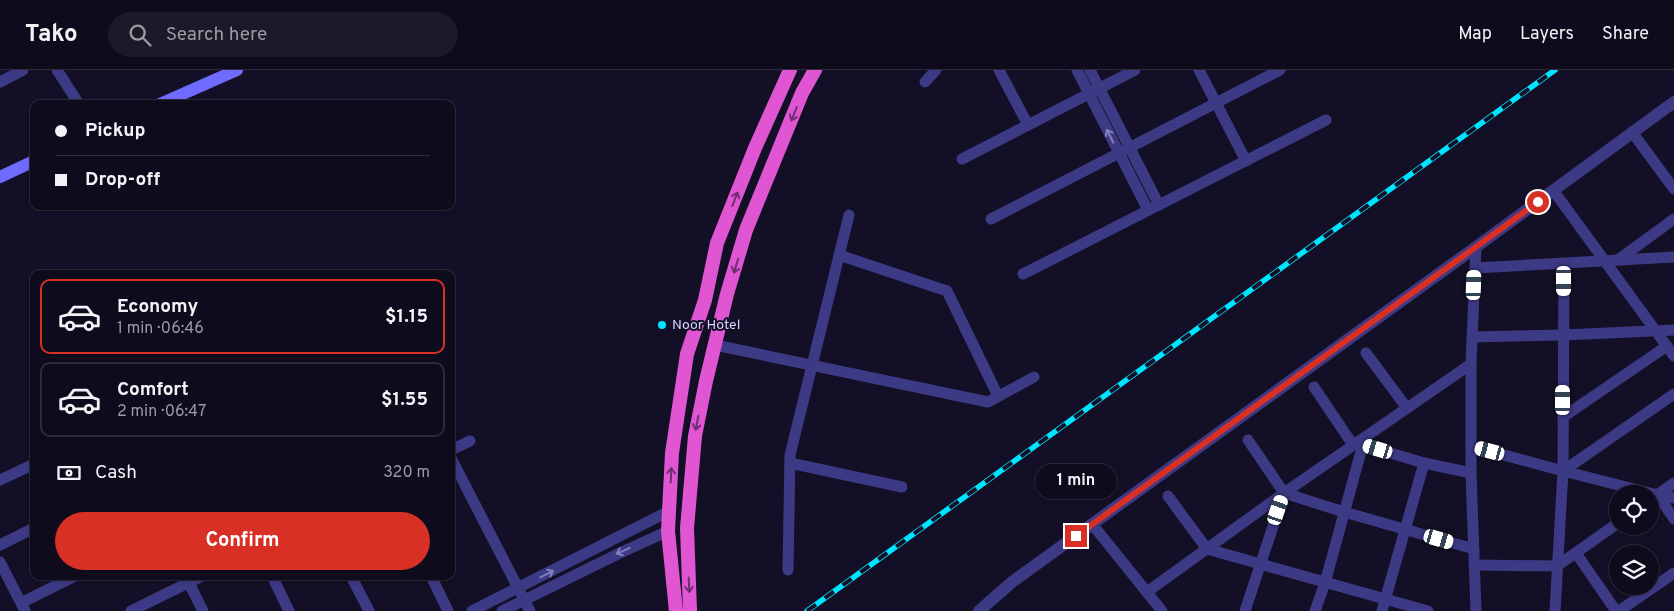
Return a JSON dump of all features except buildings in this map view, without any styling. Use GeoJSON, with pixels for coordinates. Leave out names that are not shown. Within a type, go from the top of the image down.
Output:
{"type":"FeatureCollection","features":[{"type":"Feature","properties":{"kind":"highway"},"geometry":{"type":"LineString","coordinates":[[676,611],[668,531],[672,453],[687,354],[704,300],[718,243],[755,148],[790,70]]}},
{"type":"Feature","properties":{"kind":"highway"},"geometry":{"type":"LineString","coordinates":[[690,611],[687,528],[695,436],[715,345],[727,294],[746,230],[802,93],[815,70]]}},
{"type":"Feature","properties":{"kind":"main road"},"geometry":{"type":"LineString","coordinates":[[169,100],[237,70]]}},
{"type":"Feature","properties":{"kind":"main road"},"geometry":{"type":"LineString","coordinates":[[0,177],[30,163]]}},
{"type":"Feature","properties":{"kind":"street"},"geometry":{"type":"LineString","coordinates":[[0,82],[23,70]]}},
{"type":"Feature","properties":{"kind":"street"},"geometry":{"type":"LineString","coordinates":[[57,70],[76,100]]}},
{"type":"Feature","properties":{"kind":"street"},"geometry":{"type":"LineString","coordinates":[[925,82],[936,70]]}},
{"type":"Feature","properties":{"kind":"street"},"geometry":{"type":"LineString","coordinates":[[1000,70],[1028,125]]}},
{"type":"Feature","properties":{"kind":"street"},"geometry":{"type":"LineString","coordinates":[[1077,70],[1094,91],[1154,208]]}},
{"type":"Feature","properties":{"kind":"street"},"geometry":{"type":"LineString","coordinates":[[1090,70],[1094,91]]}},
{"type":"Feature","properties":{"kind":"street"},"geometry":{"type":"LineString","coordinates":[[962,159],[1135,70]]}},
{"type":"Feature","properties":{"kind":"street"},"geometry":{"type":"LineString","coordinates":[[1199,70],[1246,161]]}},
{"type":"Feature","properties":{"kind":"street"},"geometry":{"type":"LineString","coordinates":[[991,219],[1280,70]]}},
{"type":"Feature","properties":{"kind":"street"},"geometry":{"type":"LineString","coordinates":[[979,611],[1012,582],[1674,102]]}},
{"type":"Feature","properties":{"kind":"street"},"geometry":{"type":"LineString","coordinates":[[1023,274],[1326,120]]}},
{"type":"Feature","properties":{"kind":"street"},"geometry":{"type":"LineString","coordinates":[[1632,132],[1674,190]]}},
{"type":"Feature","properties":{"kind":"street"},"geometry":{"type":"LineString","coordinates":[[1553,190],[1671,351],[1563,417]]}},
{"type":"Feature","properties":{"kind":"street"},"geometry":{"type":"LineString","coordinates":[[788,570],[790,455],[849,215]]}},
{"type":"Feature","properties":{"kind":"street"},"geometry":{"type":"LineString","coordinates":[[1618,260],[1674,219]]}},
{"type":"Feature","properties":{"kind":"street"},"geometry":{"type":"LineString","coordinates":[[1476,247],[1471,364],[1471,473],[1476,611]]}},
{"type":"Feature","properties":{"kind":"street"},"geometry":{"type":"LineString","coordinates":[[839,255],[947,291],[998,396]]}},
{"type":"Feature","properties":{"kind":"street"},"geometry":{"type":"LineString","coordinates":[[1475,268],[1674,257]]}},
{"type":"Feature","properties":{"kind":"street"},"geometry":{"type":"LineString","coordinates":[[1555,611],[1563,471],[1564,263]]}},
{"type":"Feature","properties":{"kind":"street"},"geometry":{"type":"LineString","coordinates":[[1472,337],[1674,330]]}},
{"type":"Feature","properties":{"kind":"street"},"geometry":{"type":"LineString","coordinates":[[715,345],[988,402],[1034,377]]}},
{"type":"Feature","properties":{"kind":"street"},"geometry":{"type":"LineString","coordinates":[[1366,353],[1407,408]]}},
{"type":"Feature","properties":{"kind":"street"},"geometry":{"type":"LineString","coordinates":[[1147,592],[1284,493],[1471,364]]}},
{"type":"Feature","properties":{"kind":"street"},"geometry":{"type":"LineString","coordinates":[[1314,387],[1357,444],[1471,473]]}},
{"type":"Feature","properties":{"kind":"street"},"geometry":{"type":"LineString","coordinates":[[1563,471],[1674,394]]}},
{"type":"Feature","properties":{"kind":"street"},"geometry":{"type":"LineString","coordinates":[[1248,440],[1284,493],[1404,530],[1474,549]]}},
{"type":"Feature","properties":{"kind":"street"},"geometry":{"type":"LineString","coordinates":[[455,448],[470,441]]}},
{"type":"Feature","properties":{"kind":"street"},"geometry":{"type":"LineString","coordinates":[[1315,611],[1325,583],[1344,512],[1357,444]]}},
{"type":"Feature","properties":{"kind":"street"},"geometry":{"type":"LineString","coordinates":[[1471,446],[1612,485]]}},
{"type":"Feature","properties":{"kind":"street"},"geometry":{"type":"LineString","coordinates":[[1382,611],[1424,462]]}},
{"type":"Feature","properties":{"kind":"street"},"geometry":{"type":"LineString","coordinates":[[790,463],[902,487]]}},
{"type":"Feature","properties":{"kind":"street"},"geometry":{"type":"LineString","coordinates":[[0,480],[30,466]]}},
{"type":"Feature","properties":{"kind":"street"},"geometry":{"type":"LineString","coordinates":[[455,466],[530,611]]}},
{"type":"Feature","properties":{"kind":"street"},"geometry":{"type":"LineString","coordinates":[[1659,494],[1674,483]]}},
{"type":"Feature","properties":{"kind":"street"},"geometry":{"type":"LineString","coordinates":[[1246,611],[1284,493]]}},
{"type":"Feature","properties":{"kind":"street"},"geometry":{"type":"LineString","coordinates":[[1168,496],[1207,549],[1428,611]]}},
{"type":"Feature","properties":{"kind":"street"},"geometry":{"type":"LineString","coordinates":[[1659,497],[1674,498]]}},
{"type":"Feature","properties":{"kind":"street"},"geometry":{"type":"LineString","coordinates":[[1659,502],[1674,519]]}},
{"type":"Feature","properties":{"kind":"street"},"geometry":{"type":"LineString","coordinates":[[472,611],[669,511]]}},
{"type":"Feature","properties":{"kind":"street"},"geometry":{"type":"LineString","coordinates":[[1092,524],[1162,611]]}},
{"type":"Feature","properties":{"kind":"street"},"geometry":{"type":"LineString","coordinates":[[1474,565],[1557,566],[1609,529]]}},
{"type":"Feature","properties":{"kind":"street"},"geometry":{"type":"LineString","coordinates":[[0,545],[30,530]]}},
{"type":"Feature","properties":{"kind":"street"},"geometry":{"type":"LineString","coordinates":[[502,611],[620,552],[668,531]]}},
{"type":"Feature","properties":{"kind":"street"},"geometry":{"type":"LineString","coordinates":[[1576,553],[1618,611],[1674,573]]}},
{"type":"Feature","properties":{"kind":"street"},"geometry":{"type":"LineString","coordinates":[[0,562],[23,607],[68,580]]}},
{"type":"Feature","properties":{"kind":"street"},"geometry":{"type":"LineString","coordinates":[[131,611],[195,580]]}},
{"type":"Feature","properties":{"kind":"street"},"geometry":{"type":"LineString","coordinates":[[274,580],[289,611]]}},
{"type":"Feature","properties":{"kind":"street"},"geometry":{"type":"LineString","coordinates":[[354,580],[369,611]]}},
{"type":"Feature","properties":{"kind":"street"},"geometry":{"type":"LineString","coordinates":[[433,580],[448,611]]}},
{"type":"Feature","properties":{"kind":"street"},"geometry":{"type":"LineString","coordinates":[[189,583],[203,611]]}},
{"type":"Feature","properties":{"kind":"railway"},"geometry":{"type":"LineString","coordinates":[[807,611],[1555,70]]}},
{"type":"Feature","properties":{"kind":"place","name":"Noor Hotel"},"geometry":{"type":"Point","coordinates":[662,325]}},
{"type":"Feature","properties":{"kind":"route"},"geometry":{"type":"LineString","coordinates":[[1076,536],[1538,202]]}}]}
